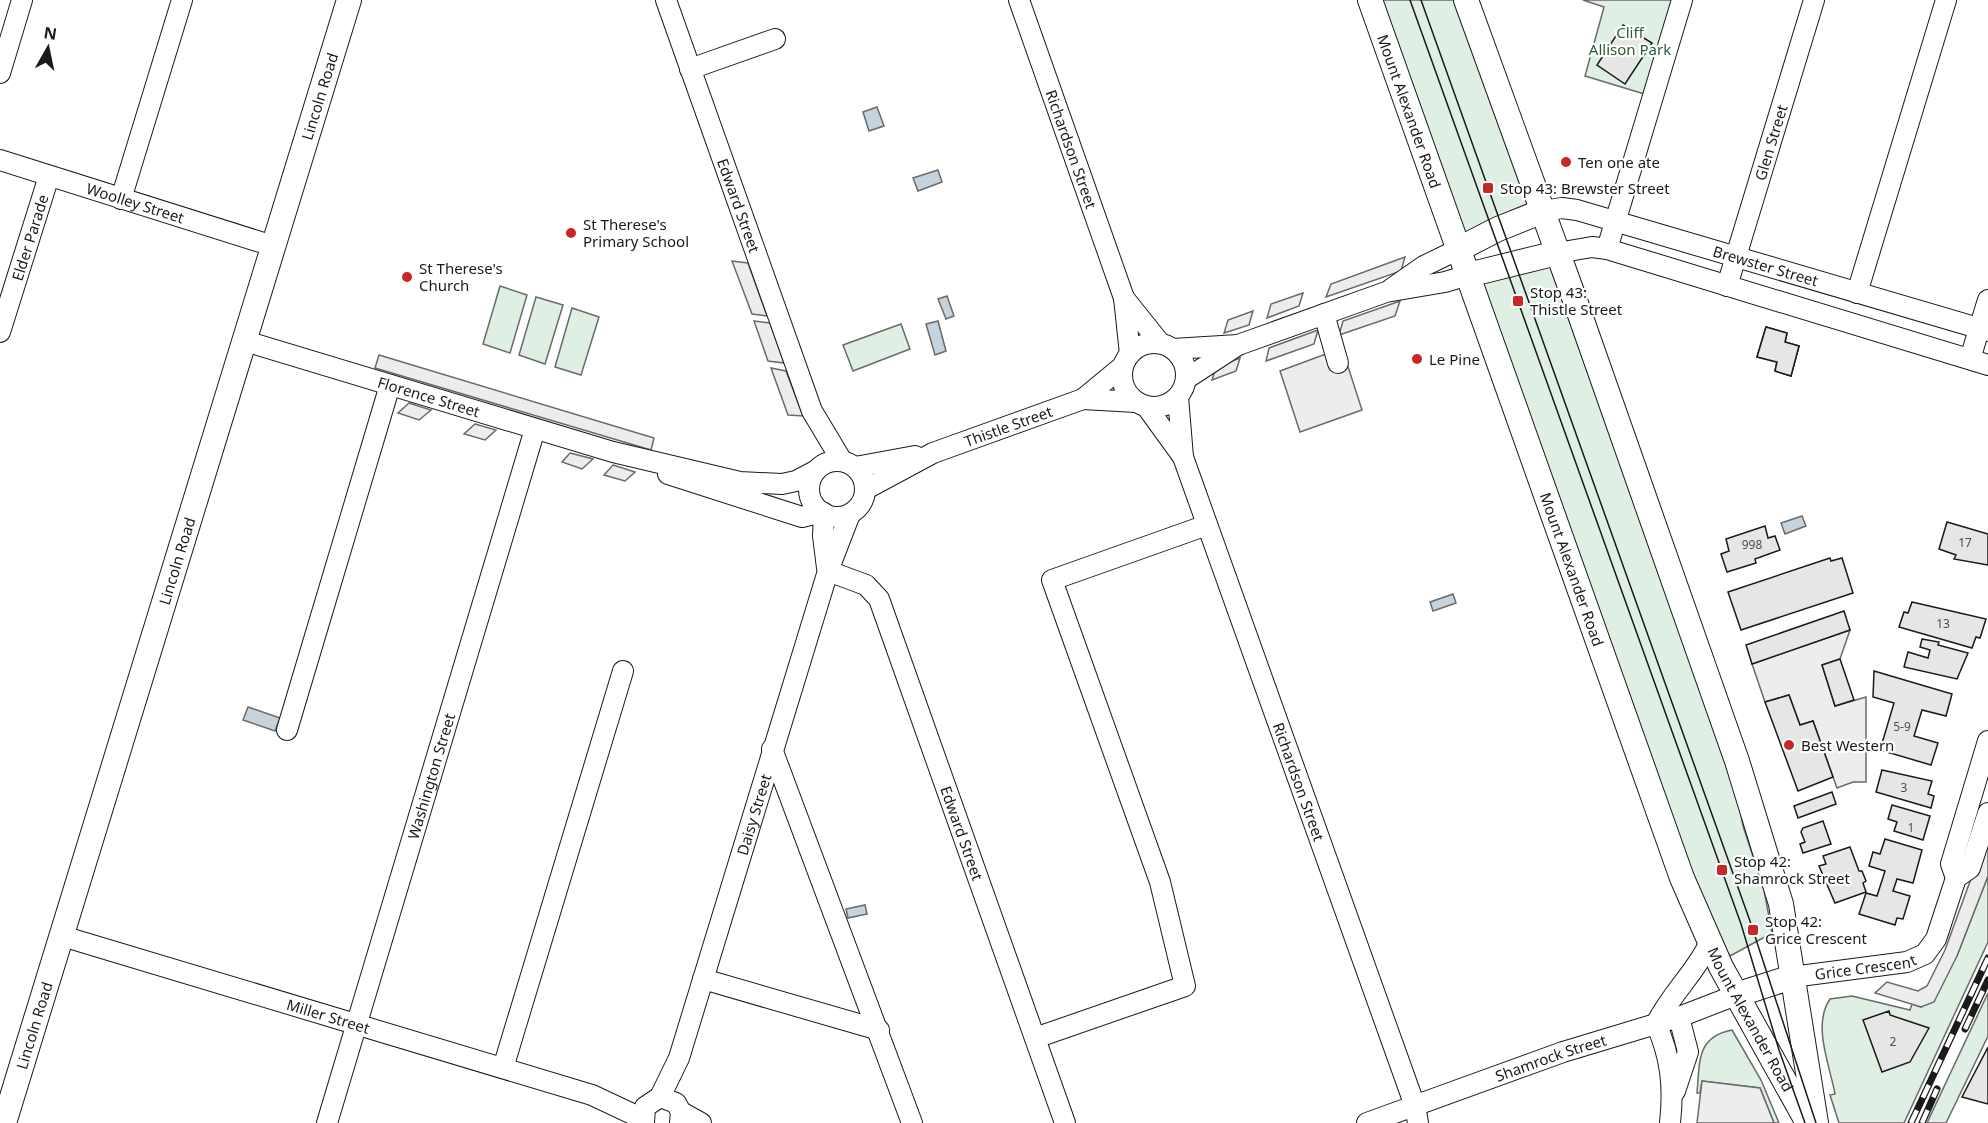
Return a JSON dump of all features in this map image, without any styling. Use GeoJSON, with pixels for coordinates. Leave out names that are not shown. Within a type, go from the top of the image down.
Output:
{"type":"FeatureCollection","features":[{"type":"Feature","properties":{"kind":"main road","name":"Lincoln Road"},"geometry":{"type":"LineString","coordinates":[[4,1123],[349,0]]}},
{"type":"Feature","properties":{"kind":"main road","name":"Mount Alexander Road"},"geometry":{"type":"LineString","coordinates":[[1370,0],[1682,878],[1709,944],[1808,1123]]}},
{"type":"Feature","properties":{"kind":"main road","name":"Mount Alexander Road"},"geometry":{"type":"LineString","coordinates":[[1466,0],[1543,211],[1740,771],[1781,904],[1816,1123]]}},
{"type":"Feature","properties":{"kind":"main road"},"geometry":{"type":"LineString","coordinates":[[1459,249],[1494,231],[1543,211]]}},
{"type":"Feature","properties":{"kind":"main road"},"geometry":{"type":"LineString","coordinates":[[1468,275],[1557,253]]}},
{"type":"Feature","properties":{"kind":"main road"},"geometry":{"type":"LineString","coordinates":[[1736,995],[1792,977]]}},
{"type":"Feature","properties":{"kind":"street"},"geometry":{"type":"LineString","coordinates":[[0,73],[22,0]]}},
{"type":"Feature","properties":{"kind":"street"},"geometry":{"type":"LineString","coordinates":[[121,200],[182,0]]}},
{"type":"Feature","properties":{"kind":"street","name":"Edward Street"},"geometry":{"type":"LineString","coordinates":[[666,0],[812,411],[818,468]]}},
{"type":"Feature","properties":{"kind":"street","name":"Richardson Street"},"geometry":{"type":"LineString","coordinates":[[1019,0],[1124,298],[1127,360]]}},
{"type":"Feature","properties":{"kind":"street"},"geometry":{"type":"LineString","coordinates":[[1607,249],[1682,0]]}},
{"type":"Feature","properties":{"kind":"street","name":"Glen Street"},"geometry":{"type":"LineString","coordinates":[[1727,286],[1814,0]]}},
{"type":"Feature","properties":{"kind":"street"},"geometry":{"type":"LineString","coordinates":[[1857,293],[1946,0]]}},
{"type":"Feature","properties":{"kind":"street"},"geometry":{"type":"LineString","coordinates":[[690,69],[775,39]]}},
{"type":"Feature","properties":{"kind":"street","name":"Woolley Street"},"geometry":{"type":"LineString","coordinates":[[0,160],[273,246]]}},
{"type":"Feature","properties":{"kind":"street","name":"Elder Parade"},"geometry":{"type":"LineString","coordinates":[[0,332],[49,176]]}},
{"type":"Feature","properties":{"kind":"street","name":"Brewster Street"},"geometry":{"type":"LineString","coordinates":[[1543,211],[1571,208],[1984,330]]}},
{"type":"Feature","properties":{"kind":"street","name":"Brewster Street"},"geometry":{"type":"LineString","coordinates":[[1557,253],[1592,247],[1607,249],[1979,362]]}},
{"type":"Feature","properties":{"kind":"street"},"geometry":{"type":"LineString","coordinates":[[1386,292],[1424,266],[1459,249]]}},
{"type":"Feature","properties":{"kind":"street"},"geometry":{"type":"LineString","coordinates":[[1238,345],[1138,347],[1127,360],[1124,386],[1141,404],[1163,406],[1182,388],[1238,345],[1386,292],[1445,282],[1468,275]]}},
{"type":"Feature","properties":{"kind":"street","name":"Richardson Street"},"geometry":{"type":"LineString","coordinates":[[1124,298],[1166,346]]}},
{"type":"Feature","properties":{"kind":"street"},"geometry":{"type":"LineString","coordinates":[[1979,362],[1988,300]]}},
{"type":"Feature","properties":{"kind":"street"},"geometry":{"type":"LineString","coordinates":[[1324,314],[1338,363]]}},
{"type":"Feature","properties":{"kind":"street","name":"Florence Street"},"geometry":{"type":"LineString","coordinates":[[245,340],[613,452],[740,482],[762,484],[796,481],[818,468]]}},
{"type":"Feature","properties":{"kind":"street"},"geometry":{"type":"LineString","coordinates":[[1166,346],[1184,362],[1182,388]]}},
{"type":"Feature","properties":{"kind":"street","name":"Thistle Street"},"geometry":{"type":"LineString","coordinates":[[866,489],[933,453],[1083,399],[1127,360]]}},
{"type":"Feature","properties":{"kind":"street"},"geometry":{"type":"LineString","coordinates":[[287,730],[390,385]]}},
{"type":"Feature","properties":{"kind":"street","name":"Richardson Street"},"geometry":{"type":"LineString","coordinates":[[1182,388],[1183,457],[1417,1115]]}},
{"type":"Feature","properties":{"kind":"street","name":"Thistle Street"},"geometry":{"type":"LineString","coordinates":[[1083,399],[1141,404]]}},
{"type":"Feature","properties":{"kind":"street","name":"Richardson Street"},"geometry":{"type":"LineString","coordinates":[[1141,404],[1183,457]]}},
{"type":"Feature","properties":{"kind":"street","name":"Edward Street"},"geometry":{"type":"LineString","coordinates":[[812,411],[848,464]]}},
{"type":"Feature","properties":{"kind":"street","name":"Washington Street"},"geometry":{"type":"LineString","coordinates":[[327,1123],[535,429]]}},
{"type":"Feature","properties":{"kind":"street","name":"Florence Street"},"geometry":{"type":"LineString","coordinates":[[613,452],[698,486],[802,517],[823,513]]}},
{"type":"Feature","properties":{"kind":"street","name":"Thistle Street"},"geometry":{"type":"LineString","coordinates":[[848,464],[933,453]]}},
{"type":"Feature","properties":{"kind":"street"},"geometry":{"type":"LineString","coordinates":[[848,464],[861,473],[866,489],[861,504],[850,514],[837,517],[823,513],[810,497],[809,488],[818,468],[848,464]]}},
{"type":"Feature","properties":{"kind":"street","name":"Daisy Street"},"geometry":{"type":"LineString","coordinates":[[823,513],[823,536],[828,571]]}},
{"type":"Feature","properties":{"kind":"street","name":"Daisy Street"},"geometry":{"type":"LineString","coordinates":[[662,1111],[828,571],[850,514]]}},
{"type":"Feature","properties":{"kind":"street"},"geometry":{"type":"LineString","coordinates":[[1035,1038],[1185,986],[1160,882],[1052,580],[1207,525]]}},
{"type":"Feature","properties":{"kind":"street","name":"Edward Street"},"geometry":{"type":"LineString","coordinates":[[828,571],[866,585],[879,599],[1065,1123]]}},
{"type":"Feature","properties":{"kind":"street"},"geometry":{"type":"LineString","coordinates":[[503,1068],[624,671]]}},
{"type":"Feature","properties":{"kind":"street","name":"Grice Crescent"},"geometry":{"type":"LineString","coordinates":[[1792,977],[1907,962],[1925,954],[1936,939],[1956,878],[1951,864],[1988,744]]}},
{"type":"Feature","properties":{"kind":"street"},"geometry":{"type":"LineString","coordinates":[[772,749],[912,1123]]}},
{"type":"Feature","properties":{"kind":"street","name":"Grice Crescent"},"geometry":{"type":"LineString","coordinates":[[1956,878],[1971,868],[1988,813]]}},
{"type":"Feature","properties":{"kind":"street","name":"Miller Street"},"geometry":{"type":"LineString","coordinates":[[62,936],[592,1095],[662,1111],[701,1123]]}},
{"type":"Feature","properties":{"kind":"street"},"geometry":{"type":"LineString","coordinates":[[1673,1097],[1668,1052],[1656,1024],[1669,1000],[1697,966],[1709,944]]}},
{"type":"Feature","properties":{"kind":"street"},"geometry":{"type":"LineString","coordinates":[[703,980],[879,1030]]}},
{"type":"Feature","properties":{"kind":"street","name":"Shamrock Street"},"geometry":{"type":"LineString","coordinates":[[1367,1123],[1417,1115],[1563,1052],[1679,1017],[1736,995]]}},
{"type":"Feature","properties":{"kind":"street"},"geometry":{"type":"LineString","coordinates":[[1670,1123],[1673,1097],[1688,1052],[1679,1017]]}},
{"type":"Feature","properties":{"kind":"green space"},"geometry":{"type":"Polygon","coordinates":[[[1380,0],[1454,0],[1528,206],[1464,236],[1380,0]]]}},
{"type":"Feature","properties":{"kind":"green space","name":"Cliff Allison Park"},"geometry":{"type":"Polygon","coordinates":[[[1583,0],[1679,0],[1651,96],[1585,76],[1604,7],[1583,0]]]}},
{"type":"Feature","properties":{"kind":"green space"},"geometry":{"type":"Polygon","coordinates":[[[1550,266],[1736,789],[1743,826],[1764,890],[1772,933],[1730,956],[1722,947],[1703,907],[1481,284],[1550,266]]]}},
{"type":"Feature","properties":{"kind":"green space"},"geometry":{"type":"Polygon","coordinates":[[[500,286],[527,295],[510,353],[483,344],[500,286]]]}},
{"type":"Feature","properties":{"kind":"green space"},"geometry":{"type":"Polygon","coordinates":[[[536,297],[563,305],[545,364],[519,355],[536,297]]]}},
{"type":"Feature","properties":{"kind":"green space"},"geometry":{"type":"Polygon","coordinates":[[[572,308],[599,317],[581,375],[555,367],[572,308]]]}},
{"type":"Feature","properties":{"kind":"green space"},"geometry":{"type":"Polygon","coordinates":[[[901,324],[910,349],[853,371],[843,345],[901,324]]]}},
{"type":"Feature","properties":{"kind":"green space"},"geometry":{"type":"Polygon","coordinates":[[[1988,876],[1988,942],[1904,1123],[1839,1123],[1830,1095],[1835,1094],[1822,1033],[1822,1021],[1830,999],[1852,996],[1910,1010],[1912,1004],[1921,1007],[1957,956],[1988,876]]]}},
{"type":"Feature","properties":{"kind":"green space"},"geometry":{"type":"Polygon","coordinates":[[[1988,993],[1988,1036],[1946,1123],[1927,1123],[1988,993]]]}},
{"type":"Feature","properties":{"kind":"green space"},"geometry":{"type":"Polygon","coordinates":[[[1732,1030],[1761,1080],[1779,1123],[1774,1123],[1760,1088],[1702,1081],[1700,1093],[1697,1093],[1702,1052],[1712,1038],[1732,1030]]]}},
{"type":"Feature","properties":{"kind":"shaded area"},"geometry":{"type":"Polygon","coordinates":[[[877,107],[884,126],[869,131],[863,112],[877,107]]]}},
{"type":"Feature","properties":{"kind":"shaded area"},"geometry":{"type":"Polygon","coordinates":[[[938,170],[942,182],[918,191],[913,178],[938,170]]]}},
{"type":"Feature","properties":{"kind":"shaded area"},"geometry":{"type":"Polygon","coordinates":[[[1405,257],[1401,271],[1326,297],[1331,284],[1405,257]]]}},
{"type":"Feature","properties":{"kind":"shaded area"},"geometry":{"type":"Polygon","coordinates":[[[732,261],[748,263],[767,316],[752,314],[732,261]]]}},
{"type":"Feature","properties":{"kind":"shaded area"},"geometry":{"type":"Polygon","coordinates":[[[1303,293],[1299,306],[1267,318],[1271,304],[1303,293]]]}},
{"type":"Feature","properties":{"kind":"shaded area"},"geometry":{"type":"Polygon","coordinates":[[[947,296],[954,316],[946,319],[938,299],[947,296]]]}},
{"type":"Feature","properties":{"kind":"shaded area"},"geometry":{"type":"Polygon","coordinates":[[[1400,301],[1395,316],[1339,335],[1343,321],[1400,301]]]}},
{"type":"Feature","properties":{"kind":"shaded area"},"geometry":{"type":"Polygon","coordinates":[[[1253,311],[1249,325],[1224,333],[1228,320],[1253,311]]]}},
{"type":"Feature","properties":{"kind":"shaded area"},"geometry":{"type":"Polygon","coordinates":[[[754,321],[770,323],[784,363],[768,361],[754,321]]]}},
{"type":"Feature","properties":{"kind":"shaded area"},"geometry":{"type":"Polygon","coordinates":[[[938,321],[946,351],[935,355],[926,324],[938,321]]]}},
{"type":"Feature","properties":{"kind":"shaded area"},"geometry":{"type":"Polygon","coordinates":[[[1318,330],[1314,344],[1266,361],[1269,348],[1318,330]]]}},
{"type":"Feature","properties":{"kind":"shaded area"},"geometry":{"type":"Polygon","coordinates":[[[1342,348],[1362,410],[1300,432],[1280,371],[1342,348]]]}},
{"type":"Feature","properties":{"kind":"shaded area"},"geometry":{"type":"Polygon","coordinates":[[[379,355],[654,438],[651,450],[375,368],[379,355]]]}},
{"type":"Feature","properties":{"kind":"shaded area"},"geometry":{"type":"Polygon","coordinates":[[[1240,358],[1236,371],[1212,380],[1216,367],[1240,358]]]}},
{"type":"Feature","properties":{"kind":"shaded area"},"geometry":{"type":"Polygon","coordinates":[[[771,368],[786,371],[803,416],[788,415],[771,368]]]}},
{"type":"Feature","properties":{"kind":"shaded area"},"geometry":{"type":"Polygon","coordinates":[[[409,403],[431,410],[419,420],[398,413],[409,403]]]}},
{"type":"Feature","properties":{"kind":"shaded area"},"geometry":{"type":"Polygon","coordinates":[[[475,424],[496,430],[485,440],[464,434],[475,424]]]}},
{"type":"Feature","properties":{"kind":"shaded area"},"geometry":{"type":"Polygon","coordinates":[[[570,453],[593,459],[582,469],[562,462],[570,453]]]}},
{"type":"Feature","properties":{"kind":"shaded area"},"geometry":{"type":"Polygon","coordinates":[[[613,465],[635,472],[625,481],[604,475],[613,465]]]}},
{"type":"Feature","properties":{"kind":"shaded area"},"geometry":{"type":"Polygon","coordinates":[[[1802,516],[1806,526],[1785,534],[1781,523],[1802,516]]]}},
{"type":"Feature","properties":{"kind":"shaded area"},"geometry":{"type":"Polygon","coordinates":[[[1453,594],[1456,603],[1433,611],[1430,602],[1453,594]]]}},
{"type":"Feature","properties":{"kind":"shaded area"},"geometry":{"type":"Polygon","coordinates":[[[1850,630],[1840,659],[1822,665],[1835,706],[1866,697],[1866,782],[1853,782],[1837,788],[1813,721],[1800,725],[1789,695],[1765,702],[1752,664],[1850,630]]]}},
{"type":"Feature","properties":{"kind":"shaded area"},"geometry":{"type":"Polygon","coordinates":[[[248,707],[280,718],[275,731],[243,720],[248,707]]]}},
{"type":"Feature","properties":{"kind":"shaded area"},"geometry":{"type":"Polygon","coordinates":[[[1988,832],[1988,876],[1957,956],[1934,1002],[1921,1007],[1875,993],[1887,982],[1918,991],[1927,986],[1945,950],[1988,832]]]}},
{"type":"Feature","properties":{"kind":"shaded area"},"geometry":{"type":"Polygon","coordinates":[[[865,905],[867,914],[848,918],[846,909],[865,905]]]}},
{"type":"Feature","properties":{"kind":"shaded area"},"geometry":{"type":"Polygon","coordinates":[[[1702,1081],[1760,1088],[1774,1123],[1697,1123],[1702,1081]]]}},
{"type":"Feature","properties":{"kind":"building"},"geometry":{"type":"Polygon","coordinates":[[[1623,25],[1652,43],[1625,84],[1597,65],[1623,25]]]}},
{"type":"Feature","properties":{"kind":"building"},"geometry":{"type":"Polygon","coordinates":[[[1766,327],[1787,333],[1785,342],[1799,346],[1791,376],[1775,371],[1777,362],[1757,357],[1766,327]]]}},
{"type":"Feature","properties":{"kind":"building"},"geometry":{"type":"Polygon","coordinates":[[[1766,327],[1787,333],[1785,342],[1799,346],[1791,376],[1775,371],[1777,362],[1757,357],[1766,327]]]}},
{"type":"Feature","properties":{"kind":"building"},"geometry":{"type":"Polygon","coordinates":[[[1947,522],[1988,534],[1988,565],[1954,559],[1956,555],[1939,549],[1947,522]]]}},
{"type":"Feature","properties":{"kind":"building"},"geometry":{"type":"Polygon","coordinates":[[[1765,526],[1768,538],[1775,536],[1780,550],[1755,559],[1756,563],[1727,572],[1721,554],[1729,551],[1726,539],[1765,526]]]}},
{"type":"Feature","properties":{"kind":"building"},"geometry":{"type":"Polygon","coordinates":[[[1830,558],[1831,561],[1842,558],[1853,593],[1741,630],[1728,592],[1830,558]]]}},
{"type":"Feature","properties":{"kind":"building"},"geometry":{"type":"Polygon","coordinates":[[[1912,602],[1986,619],[1980,638],[1976,637],[1972,648],[1899,627],[1904,612],[1908,613],[1912,602]]]}},
{"type":"Feature","properties":{"kind":"building"},"geometry":{"type":"Polygon","coordinates":[[[1844,611],[1850,630],[1752,664],[1746,645],[1844,611]]]}},
{"type":"Feature","properties":{"kind":"building"},"geometry":{"type":"Polygon","coordinates":[[[1922,639],[1939,642],[1938,645],[1968,653],[1957,679],[1904,667],[1908,652],[1928,658],[1930,650],[1920,647],[1922,639]]]}},
{"type":"Feature","properties":{"kind":"building"},"geometry":{"type":"Polygon","coordinates":[[[1840,659],[1854,700],[1835,706],[1822,665],[1840,659]]]}},
{"type":"Feature","properties":{"kind":"building"},"geometry":{"type":"Polygon","coordinates":[[[1874,671],[1952,694],[1946,716],[1922,710],[1914,736],[1938,743],[1931,765],[1880,750],[1894,703],[1873,697],[1874,671]]]}},
{"type":"Feature","properties":{"kind":"building"},"geometry":{"type":"Polygon","coordinates":[[[1789,695],[1800,725],[1813,721],[1833,777],[1798,791],[1765,702],[1789,695]]]}},
{"type":"Feature","properties":{"kind":"building"},"geometry":{"type":"Polygon","coordinates":[[[1882,770],[1932,781],[1928,794],[1934,796],[1931,808],[1876,792],[1882,770]]]}},
{"type":"Feature","properties":{"kind":"building"},"geometry":{"type":"Polygon","coordinates":[[[1832,792],[1836,804],[1798,818],[1794,806],[1832,792]]]}},
{"type":"Feature","properties":{"kind":"building"},"geometry":{"type":"Polygon","coordinates":[[[1892,805],[1930,816],[1923,840],[1894,831],[1897,822],[1888,819],[1892,805]]]}},
{"type":"Feature","properties":{"kind":"building"},"geometry":{"type":"Polygon","coordinates":[[[1823,821],[1831,844],[1803,853],[1800,844],[1805,842],[1801,832],[1803,828],[1823,821]]]}},
{"type":"Feature","properties":{"kind":"building"},"geometry":{"type":"Polygon","coordinates":[[[1885,839],[1922,850],[1913,883],[1897,879],[1893,891],[1910,896],[1903,919],[1897,918],[1895,925],[1859,914],[1866,893],[1877,896],[1885,871],[1869,866],[1873,852],[1880,854],[1885,839]]]}},
{"type":"Feature","properties":{"kind":"building"},"geometry":{"type":"Polygon","coordinates":[[[1850,847],[1859,871],[1862,871],[1866,881],[1863,883],[1866,892],[1835,903],[1819,866],[1826,864],[1823,856],[1850,847]]]}},
{"type":"Feature","properties":{"kind":"building"},"geometry":{"type":"Polygon","coordinates":[[[1889,1011],[1890,1015],[1929,1028],[1910,1062],[1882,1072],[1863,1020],[1889,1011]]]}},
{"type":"Feature","properties":{"kind":"building"},"geometry":{"type":"Polygon","coordinates":[[[1988,1047],[1988,1104],[1962,1097],[1988,1047]]]}},
{"type":"Feature","properties":{"kind":"tram line"},"geometry":{"type":"LineString","coordinates":[[1410,0],[1741,924],[1779,1050],[1805,1123]]}},
{"type":"Feature","properties":{"kind":"tram line"},"geometry":{"type":"LineString","coordinates":[[1421,0],[1750,921],[1816,1123]]}},
{"type":"Feature","properties":{"kind":"railway"},"geometry":{"type":"LineString","coordinates":[[1911,1123],[1988,958]]}},
{"type":"Feature","properties":{"kind":"railway"},"geometry":{"type":"LineString","coordinates":[[1965,1029],[1988,980]]}},
{"type":"Feature","properties":{"kind":"railway"},"geometry":{"type":"LineString","coordinates":[[1922,1123],[1937,1089]]}},
{"type":"Feature","properties":{"kind":"place","name":"Ten one ate"},"geometry":{"type":"Point","coordinates":[1566,162]}},
{"type":"Feature","properties":{"kind":"place","name":"Stop 43: Brewster Street"},"geometry":{"type":"Point","coordinates":[1488,188]}},
{"type":"Feature","properties":{"kind":"place","name":"St Therese's Primary School"},"geometry":{"type":"Point","coordinates":[571,233]}},
{"type":"Feature","properties":{"kind":"place","name":"St Therese's Church"},"geometry":{"type":"Point","coordinates":[407,277]}},
{"type":"Feature","properties":{"kind":"place","name":"Stop 43: Thistle Street"},"geometry":{"type":"Point","coordinates":[1518,301]}},
{"type":"Feature","properties":{"kind":"place","name":"Le Pine"},"geometry":{"type":"Point","coordinates":[1417,359]}},
{"type":"Feature","properties":{"kind":"place","name":"Best Western"},"geometry":{"type":"Point","coordinates":[1789,745]}},
{"type":"Feature","properties":{"kind":"place","name":"Stop 42: Shamrock Street"},"geometry":{"type":"Point","coordinates":[1722,870]}},
{"type":"Feature","properties":{"kind":"place","name":"Stop 42: Grice Crescent"},"geometry":{"type":"Point","coordinates":[1753,930]}}]}
